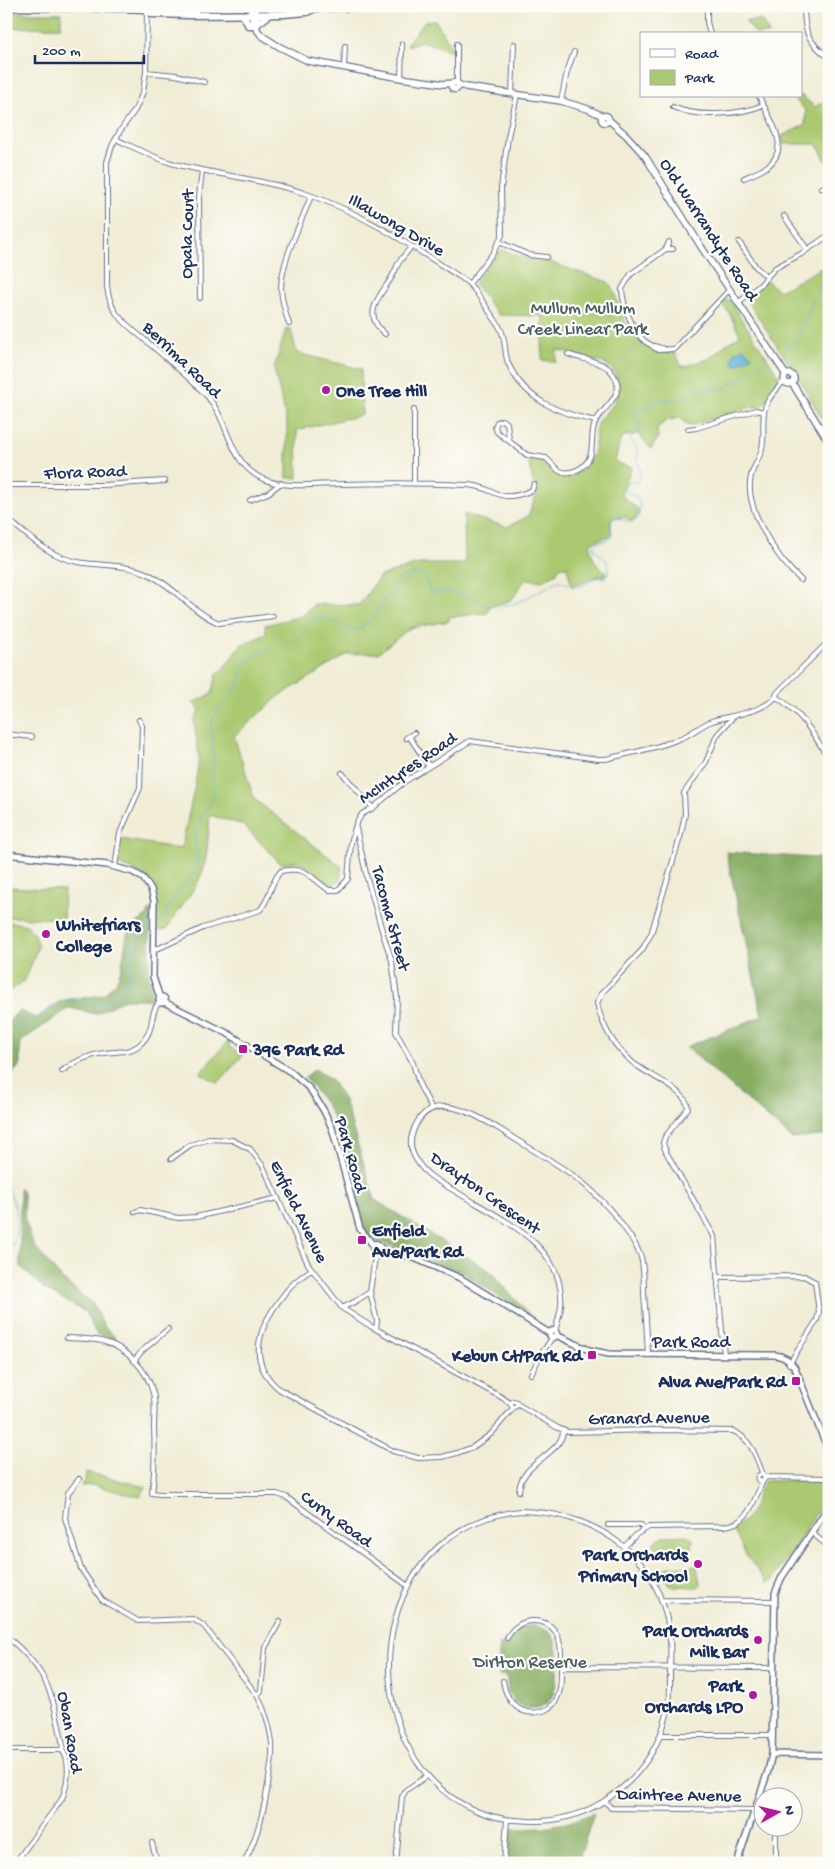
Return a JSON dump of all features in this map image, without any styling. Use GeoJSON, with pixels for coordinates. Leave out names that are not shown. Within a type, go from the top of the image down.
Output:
{"type":"FeatureCollection","features":[{"type":"Feature","properties":{"kind":"main road"},"geometry":{"type":"LineString","coordinates":[[190,6],[193,15]]}},
{"type":"Feature","properties":{"kind":"main road"},"geometry":{"type":"LineString","coordinates":[[193,15],[195,6]]}},
{"type":"Feature","properties":{"kind":"main road"},"geometry":{"type":"LineString","coordinates":[[251,6],[256,27]]}},
{"type":"Feature","properties":{"kind":"main road"},"geometry":{"type":"LineString","coordinates":[[253,15],[255,6]]}},
{"type":"Feature","properties":{"kind":"main road"},"geometry":{"type":"LineString","coordinates":[[308,6],[315,8],[394,6]]}},
{"type":"Feature","properties":{"kind":"main road"},"geometry":{"type":"LineString","coordinates":[[7,7],[150,8],[152,14],[193,15],[269,15],[307,12],[315,8]]}},
{"type":"Feature","properties":{"kind":"main road"},"geometry":{"type":"LineString","coordinates":[[243,15],[250,26],[256,27]]}},
{"type":"Feature","properties":{"kind":"main road"},"geometry":{"type":"LineString","coordinates":[[256,27],[269,15]]}},
{"type":"Feature","properties":{"kind":"main road","name":"Old Warrandyte Road"},"geometry":{"type":"LineString","coordinates":[[256,27],[264,38],[300,58],[316,64],[444,84],[456,83],[466,87],[561,101],[588,109],[605,119],[627,136],[645,156],[774,356],[785,378],[790,374],[793,376],[792,383],[829,442]]}},
{"type":"Feature","properties":{"kind":"street"},"geometry":{"type":"LineString","coordinates":[[708,6],[707,22],[710,32]]}},
{"type":"Feature","properties":{"kind":"street"},"geometry":{"type":"LineString","coordinates":[[804,6],[804,26],[808,37],[816,48],[829,58]]}},
{"type":"Feature","properties":{"kind":"street","name":"Berrima Road"},"geometry":{"type":"LineString","coordinates":[[150,8],[146,72],[139,102],[109,154],[106,181],[107,286],[113,308],[123,320],[184,374],[210,400],[222,420],[233,451],[243,464],[262,478],[281,483],[471,485],[510,497],[533,491],[534,484]]}},
{"type":"Feature","properties":{"kind":"street"},"geometry":{"type":"LineString","coordinates":[[400,78],[402,44]]}},
{"type":"Feature","properties":{"kind":"street"},"geometry":{"type":"LineString","coordinates":[[456,83],[457,44]]}},
{"type":"Feature","properties":{"kind":"street"},"geometry":{"type":"LineString","coordinates":[[469,284],[493,253],[499,242],[502,228],[501,188],[514,95],[514,44]]}},
{"type":"Feature","properties":{"kind":"street"},"geometry":{"type":"LineString","coordinates":[[344,68],[345,46]]}},
{"type":"Feature","properties":{"kind":"street"},"geometry":{"type":"LineString","coordinates":[[561,101],[567,72],[574,52]]}},
{"type":"Feature","properties":{"kind":"street"},"geometry":{"type":"LineString","coordinates":[[146,72],[176,75],[204,82]]}},
{"type":"Feature","properties":{"kind":"street"},"geometry":{"type":"LineString","coordinates":[[744,178],[764,169],[773,162],[779,149],[777,132],[760,98]]}},
{"type":"Feature","properties":{"kind":"street"},"geometry":{"type":"LineString","coordinates":[[673,108],[689,113],[716,114],[763,106]]}},
{"type":"Feature","properties":{"kind":"street","name":"Illawong Drive"},"geometry":{"type":"LineString","coordinates":[[116,139],[162,160],[278,186],[311,196],[366,219],[434,259],[469,284],[498,324],[503,337],[509,366],[527,389],[544,403],[560,412],[596,421]]}},
{"type":"Feature","properties":{"kind":"street","name":"Opala Court"},"geometry":{"type":"LineString","coordinates":[[200,298],[198,197],[202,170]]}},
{"type":"Feature","properties":{"kind":"street"},"geometry":{"type":"LineString","coordinates":[[821,188],[829,188]]}},
{"type":"Feature","properties":{"kind":"street"},"geometry":{"type":"LineString","coordinates":[[290,324],[282,303],[283,272],[311,196]]}},
{"type":"Feature","properties":{"kind":"street"},"geometry":{"type":"LineString","coordinates":[[784,216],[808,250]]}},
{"type":"Feature","properties":{"kind":"street"},"geometry":{"type":"LineString","coordinates":[[739,302],[752,294],[775,268],[829,236]]}},
{"type":"Feature","properties":{"kind":"street"},"geometry":{"type":"LineString","coordinates":[[499,242],[529,255],[547,257]]}},
{"type":"Feature","properties":{"kind":"street"},"geometry":{"type":"LineString","coordinates":[[668,242],[666,249],[632,274],[622,289],[625,310],[630,320],[641,336],[651,345],[666,350],[678,346],[694,326],[730,289]]}},
{"type":"Feature","properties":{"kind":"street"},"geometry":{"type":"LineString","coordinates":[[739,242],[756,267],[767,277]]}},
{"type":"Feature","properties":{"kind":"street"},"geometry":{"type":"LineString","coordinates":[[385,334],[375,321],[374,310],[376,302],[380,293],[392,278],[399,262],[411,246]]}},
{"type":"Feature","properties":{"kind":"street"},"geometry":{"type":"LineString","coordinates":[[666,249],[672,250]]}},
{"type":"Feature","properties":{"kind":"street"},"geometry":{"type":"LineString","coordinates":[[509,440],[507,423],[502,420],[497,422],[496,429],[509,440],[527,455],[546,458],[558,471],[572,472],[584,465],[591,454],[596,421],[614,398],[617,388],[616,379],[610,370],[603,365],[569,355],[567,361]]}},
{"type":"Feature","properties":{"kind":"street"},"geometry":{"type":"LineString","coordinates":[[785,378],[772,395],[764,412],[763,447],[751,476],[750,496],[755,511],[779,556],[802,580]]}},
{"type":"Feature","properties":{"kind":"street"},"geometry":{"type":"LineString","coordinates":[[414,410],[414,484]]}},
{"type":"Feature","properties":{"kind":"street"},"geometry":{"type":"LineString","coordinates":[[688,429],[756,410],[764,412]]}},
{"type":"Feature","properties":{"kind":"street","name":"Flora Road"},"geometry":{"type":"LineString","coordinates":[[6,485],[103,485],[165,481]]}},
{"type":"Feature","properties":{"kind":"street"},"geometry":{"type":"LineString","coordinates":[[250,500],[268,492],[281,483]]}},
{"type":"Feature","properties":{"kind":"street"},"geometry":{"type":"LineString","coordinates":[[6,518],[47,550],[63,558],[77,562],[148,573],[219,623],[274,616]]}},
{"type":"Feature","properties":{"kind":"street","name":"McIntyres Road"},"geometry":{"type":"LineString","coordinates":[[153,949],[203,928],[260,910],[266,903],[273,880],[281,872],[298,870],[309,874],[329,890],[338,890],[348,879],[351,843],[356,824],[362,814],[373,808],[404,782],[470,741],[606,759],[680,739],[710,722],[758,709],[776,697],[777,693],[829,641]]}},
{"type":"Feature","properties":{"kind":"street"},"geometry":{"type":"LineString","coordinates":[[776,697],[789,704],[809,728],[829,759]]}},
{"type":"Feature","properties":{"kind":"street"},"geometry":{"type":"LineString","coordinates":[[724,1355],[714,1236],[663,1143],[665,1137],[688,1108],[687,1101],[637,1066],[622,1052],[605,1026],[596,1003],[603,992],[642,950],[651,934],[681,834],[685,814],[684,793],[706,762],[717,735],[734,716]]}},
{"type":"Feature","properties":{"kind":"street"},"geometry":{"type":"LineString","coordinates":[[115,867],[120,833],[140,788],[142,726],[139,720]]}},
{"type":"Feature","properties":{"kind":"street"},"geometry":{"type":"LineString","coordinates":[[414,733],[408,737],[429,766]]}},
{"type":"Feature","properties":{"kind":"street"},"geometry":{"type":"LineString","coordinates":[[6,734],[32,737]]}},
{"type":"Feature","properties":{"kind":"street"},"geometry":{"type":"LineString","coordinates":[[342,772],[373,808]]}},
{"type":"Feature","properties":{"kind":"street","name":"Tacoma Street"},"geometry":{"type":"LineString","coordinates":[[356,824],[358,845],[392,961],[397,997],[396,1032],[413,1063],[419,1084],[432,1109]]}},
{"type":"Feature","properties":{"kind":"street","name":"Tacoma Street"},"geometry":{"type":"LineString","coordinates":[[351,843],[358,845]]}},
{"type":"Feature","properties":{"kind":"street"},"geometry":{"type":"LineString","coordinates":[[6,854],[102,867],[115,867],[133,872],[143,878],[153,894],[153,976],[161,1001],[154,1010],[151,1029],[146,1038],[129,1050],[107,1052],[88,1057],[70,1064],[62,1070]]}},
{"type":"Feature","properties":{"kind":"street","name":"Park Road"},"geometry":{"type":"LineString","coordinates":[[161,1001],[227,1033],[291,1072],[310,1089],[332,1128],[360,1228],[364,1236],[376,1248],[412,1257],[460,1278],[553,1334],[596,1352],[648,1355],[779,1355],[790,1363]]}},
{"type":"Feature","properties":{"kind":"street"},"geometry":{"type":"LineString","coordinates":[[432,1109],[452,1107],[476,1116],[579,1179],[607,1207],[628,1233],[640,1256],[644,1280],[648,1355]]}},
{"type":"Feature","properties":{"kind":"street","name":"Drayton Crescent"},"geometry":{"type":"LineString","coordinates":[[432,1109],[419,1120],[410,1142],[411,1151],[416,1160],[430,1175],[526,1235],[541,1249],[555,1269],[560,1288],[561,1309],[553,1334],[532,1374]]}},
{"type":"Feature","properties":{"kind":"street","name":"Enfield Avenue"},"geometry":{"type":"LineString","coordinates":[[171,1159],[184,1148],[203,1140],[215,1138],[232,1140],[245,1146],[255,1154],[264,1166],[302,1254],[311,1270],[342,1308],[374,1328],[504,1398],[513,1405]]}},
{"type":"Feature","properties":{"kind":"street"},"geometry":{"type":"LineString","coordinates":[[135,1212],[140,1210],[178,1218],[196,1217],[278,1198]]}},
{"type":"Feature","properties":{"kind":"street"},"geometry":{"type":"LineString","coordinates":[[374,1328],[375,1314],[370,1292],[376,1248]]}},
{"type":"Feature","properties":{"kind":"street"},"geometry":{"type":"LineString","coordinates":[[311,1270],[289,1288],[268,1317],[261,1332],[259,1351],[263,1367],[279,1389],[393,1451],[418,1458],[442,1457],[466,1450],[491,1434],[513,1405]]}},
{"type":"Feature","properties":{"kind":"street"},"geometry":{"type":"LineString","coordinates":[[717,1277],[804,1276],[815,1282],[819,1312],[817,1320],[790,1363],[797,1373],[829,1452]]}},
{"type":"Feature","properties":{"kind":"street"},"geometry":{"type":"LineString","coordinates":[[342,1308],[356,1302],[370,1292]]}},
{"type":"Feature","properties":{"kind":"street"},"geometry":{"type":"LineString","coordinates":[[67,1338],[96,1339],[107,1342],[122,1350],[134,1360],[168,1329]]}},
{"type":"Feature","properties":{"kind":"street","name":"Curry Road"},"geometry":{"type":"LineString","coordinates":[[134,1360],[150,1381],[154,1394],[155,1469],[152,1493],[277,1494],[286,1497],[408,1586]]}},
{"type":"Feature","properties":{"kind":"street","name":"Granard Avenue"},"geometry":{"type":"LineString","coordinates":[[513,1405],[571,1432],[609,1430],[729,1430],[739,1434],[748,1442],[762,1478]]}},
{"type":"Feature","properties":{"kind":"street"},"geometry":{"type":"LineString","coordinates":[[519,1491],[522,1480],[537,1462],[557,1446],[564,1430]]}},
{"type":"Feature","properties":{"kind":"street"},"geometry":{"type":"LineString","coordinates":[[624,1547],[644,1529],[656,1526],[732,1525],[742,1520],[749,1512],[762,1478],[829,1478]]}},
{"type":"Feature","properties":{"kind":"street"},"geometry":{"type":"LineString","coordinates":[[79,1479],[68,1493],[65,1518],[81,1569],[102,1600],[138,1621],[193,1619],[204,1626],[257,1695],[266,1716],[273,1754],[260,1826],[244,1863]]}},
{"type":"Feature","properties":{"kind":"street"},"geometry":{"type":"LineString","coordinates":[[764,1786],[772,1754],[774,1600],[776,1589],[829,1506]]}},
{"type":"Feature","properties":{"kind":"street"},"geometry":{"type":"LineString","coordinates":[[532,1511],[563,1515],[598,1529],[624,1547],[651,1578],[661,1600],[669,1633],[669,1705],[661,1734],[650,1755],[635,1776],[605,1801],[581,1813],[552,1820],[507,1820],[459,1803],[440,1789],[427,1776],[406,1744],[395,1718],[390,1695],[388,1655],[390,1636],[397,1611],[408,1586],[427,1558],[454,1534],[474,1523],[498,1514],[532,1511]]}},
{"type":"Feature","properties":{"kind":"street"},"geometry":{"type":"LineString","coordinates":[[608,1525],[640,1525],[644,1529]]}},
{"type":"Feature","properties":{"kind":"street"},"geometry":{"type":"LineString","coordinates":[[812,1533],[829,1547]]}},
{"type":"Feature","properties":{"kind":"street"},"geometry":{"type":"LineString","coordinates":[[661,1600],[774,1600]]}},
{"type":"Feature","properties":{"kind":"street"},"geometry":{"type":"LineString","coordinates":[[257,1695],[261,1691],[265,1648],[280,1621]]}},
{"type":"Feature","properties":{"kind":"street"},"geometry":{"type":"LineString","coordinates":[[503,1681],[508,1698],[516,1707],[525,1712],[540,1712],[550,1706],[559,1695],[560,1641],[556,1632],[546,1624],[532,1621],[522,1623],[514,1628],[507,1638]]}},
{"type":"Feature","properties":{"kind":"street","name":"Oban Road"},"geometry":{"type":"LineString","coordinates":[[6,1636],[35,1663],[47,1682],[55,1708],[63,1744],[62,1750],[67,1766],[65,1790],[62,1799],[15,1863]]}},
{"type":"Feature","properties":{"kind":"street"},"geometry":{"type":"LineString","coordinates":[[561,1667],[774,1668]]}},
{"type":"Feature","properties":{"kind":"street"},"geometry":{"type":"LineString","coordinates":[[661,1734],[773,1735]]}},
{"type":"Feature","properties":{"kind":"street"},"geometry":{"type":"LineString","coordinates":[[6,1750],[62,1750]]}},
{"type":"Feature","properties":{"kind":"street"},"geometry":{"type":"LineString","coordinates":[[772,1754],[829,1755]]}},
{"type":"Feature","properties":{"kind":"street"},"geometry":{"type":"LineString","coordinates":[[396,1863],[402,1797],[406,1790],[427,1776]]}},
{"type":"Feature","properties":{"kind":"street","name":"Daintree Avenue"},"geometry":{"type":"LineString","coordinates":[[605,1801],[611,1808],[752,1810]]}},
{"type":"Feature","properties":{"kind":"street"},"geometry":{"type":"LineString","coordinates":[[737,1863],[752,1819]]}},
{"type":"Feature","properties":{"kind":"street"},"geometry":{"type":"LineString","coordinates":[[504,1863],[507,1820]]}},
{"type":"Feature","properties":{"kind":"street"},"geometry":{"type":"LineString","coordinates":[[776,1836],[776,1863]]}},
{"type":"Feature","properties":{"kind":"street"},"geometry":{"type":"LineString","coordinates":[[152,1843],[157,1863]]}},
{"type":"Feature","properties":{"kind":"green space"},"geometry":{"type":"Polygon","coordinates":[[[7,13],[61,13],[61,27],[7,28],[7,13]]]}},
{"type":"Feature","properties":{"kind":"green space"},"geometry":{"type":"Polygon","coordinates":[[[435,20],[453,51],[421,41],[408,46],[408,42],[425,21],[435,20]]]}},
{"type":"Feature","properties":{"kind":"green space"},"geometry":{"type":"Polygon","coordinates":[[[745,21],[762,21],[768,32],[754,32],[745,21]]]}},
{"type":"Feature","properties":{"kind":"green space"},"geometry":{"type":"Polygon","coordinates":[[[802,96],[815,107],[829,98],[829,162],[827,163],[817,144],[783,144],[782,136],[805,125],[806,111],[794,98],[802,98],[802,96]]]}},
{"type":"Feature","properties":{"kind":"green space","name":"Mullum Mullum Creek Linear Park"},"geometry":{"type":"Polygon","coordinates":[[[503,250],[525,258],[546,261],[608,282],[613,289],[618,306],[628,326],[634,334],[648,347],[665,352],[674,351],[682,367],[709,359],[740,335],[729,313],[720,302],[729,300],[779,376],[775,388],[760,407],[751,407],[693,425],[686,424],[681,418],[668,420],[657,428],[658,438],[651,449],[638,434],[624,436],[620,441],[615,461],[618,464],[632,467],[621,493],[639,512],[632,522],[625,517],[612,518],[610,522],[612,535],[592,542],[590,545],[595,561],[599,567],[606,571],[605,576],[598,576],[572,587],[567,567],[563,566],[558,568],[557,573],[542,581],[527,579],[513,598],[490,606],[487,613],[449,617],[449,621],[410,628],[378,653],[348,654],[278,697],[234,736],[254,799],[342,867],[340,881],[331,886],[298,861],[281,864],[243,825],[210,815],[207,852],[202,873],[167,929],[156,931],[157,908],[153,889],[142,875],[118,863],[121,839],[181,849],[199,758],[194,720],[200,710],[193,703],[212,694],[217,674],[241,645],[266,634],[265,625],[302,616],[314,604],[359,605],[380,576],[418,564],[465,564],[464,514],[507,527],[528,516],[537,494],[536,483],[533,482],[528,460],[541,461],[556,474],[566,476],[572,475],[584,468],[592,457],[597,425],[617,396],[618,380],[616,375],[605,364],[557,350],[556,362],[542,360],[543,316],[498,315],[475,284],[475,281],[499,252],[503,250]]]}},
{"type":"Feature","properties":{"kind":"green space"},"geometry":{"type":"Polygon","coordinates":[[[829,264],[829,431],[800,380],[746,299],[766,280],[779,291],[829,264]]]}},
{"type":"Feature","properties":{"kind":"green space"},"geometry":{"type":"Polygon","coordinates":[[[286,329],[291,330],[297,353],[361,369],[362,415],[297,430],[298,478],[287,478],[287,423],[274,369],[286,329]]]}},
{"type":"Feature","properties":{"kind":"green space"},"geometry":{"type":"Polygon","coordinates":[[[726,852],[829,859],[829,1135],[792,1139],[686,1047],[762,1016],[726,852]]]}},
{"type":"Feature","properties":{"kind":"green space"},"geometry":{"type":"Polygon","coordinates":[[[9,887],[64,890],[63,919],[8,917],[9,887]]]}},
{"type":"Feature","properties":{"kind":"green space"},"geometry":{"type":"Polygon","coordinates":[[[151,910],[149,975],[153,999],[151,1004],[149,999],[125,999],[96,1014],[69,1008],[20,1042],[20,1065],[6,1081],[6,1025],[19,1010],[36,1018],[60,1001],[103,995],[116,982],[121,970],[128,929],[148,915],[148,912],[151,910]]]}},
{"type":"Feature","properties":{"kind":"green space"},"geometry":{"type":"Polygon","coordinates":[[[6,921],[27,925],[36,937],[38,946],[26,979],[15,988],[6,992],[6,921]]]}},
{"type":"Feature","properties":{"kind":"green space"},"geometry":{"type":"Polygon","coordinates":[[[228,1041],[230,1042],[229,1047],[243,1055],[218,1083],[200,1073],[228,1041]]]}},
{"type":"Feature","properties":{"kind":"green space"},"geometry":{"type":"Polygon","coordinates":[[[315,1069],[331,1080],[344,1100],[375,1200],[490,1271],[534,1320],[465,1274],[402,1249],[378,1242],[368,1235],[359,1215],[335,1123],[327,1106],[305,1077],[315,1069]]]}},
{"type":"Feature","properties":{"kind":"green space"},"geometry":{"type":"Polygon","coordinates":[[[20,1187],[23,1193],[25,1220],[34,1246],[62,1279],[93,1304],[104,1326],[119,1341],[96,1334],[85,1312],[44,1289],[20,1266],[20,1187]]]}},
{"type":"Feature","properties":{"kind":"green space"},"geometry":{"type":"Polygon","coordinates":[[[86,1472],[146,1487],[140,1497],[92,1485],[81,1486],[85,1481],[86,1472]]]}},
{"type":"Feature","properties":{"kind":"green space"},"geometry":{"type":"Polygon","coordinates":[[[827,1480],[829,1487],[827,1497],[772,1581],[768,1584],[746,1555],[732,1527],[747,1518],[765,1481],[827,1480]]]}},
{"type":"Feature","properties":{"kind":"green space"},"geometry":{"type":"Polygon","coordinates":[[[687,1535],[693,1539],[692,1549],[689,1553],[658,1553],[654,1548],[654,1542],[663,1536],[687,1535]]]}},
{"type":"Feature","properties":{"kind":"green space"},"geometry":{"type":"Polygon","coordinates":[[[697,1566],[700,1584],[698,1587],[671,1586],[662,1570],[669,1567],[697,1566]]]}},
{"type":"Feature","properties":{"kind":"green space","name":"Dirlton Reserve"},"geometry":{"type":"Polygon","coordinates":[[[532,1625],[545,1629],[550,1633],[556,1645],[558,1662],[552,1697],[538,1708],[527,1708],[516,1703],[509,1694],[507,1675],[499,1675],[499,1644],[507,1646],[516,1631],[532,1625]]]}},
{"type":"Feature","properties":{"kind":"green space"},"geometry":{"type":"Polygon","coordinates":[[[594,1813],[578,1863],[508,1863],[509,1833],[513,1828],[544,1827],[566,1823],[594,1813]]]}},
{"type":"Feature","properties":{"kind":"water"},"geometry":{"type":"Polygon","coordinates":[[[743,348],[752,356],[735,366],[732,358],[736,352],[743,348]]]}},
{"type":"Feature","properties":{"kind":"waterway"},"geometry":{"type":"LineString","coordinates":[[783,348],[797,340],[813,301],[821,289],[821,283],[829,281]]}},
{"type":"Feature","properties":{"kind":"waterway"},"geometry":{"type":"LineString","coordinates":[[155,924],[162,920],[170,904],[194,873],[197,866],[195,832],[202,816],[214,798],[212,720],[216,712],[236,690],[243,668],[247,662],[257,654],[297,638],[311,620],[316,618],[328,619],[350,631],[363,627],[372,618],[384,600],[396,590],[400,577],[421,574],[427,582],[430,592],[453,592],[470,597],[485,605],[494,606],[504,606],[523,600],[557,581],[581,586],[593,579],[603,578],[608,574],[608,565],[605,559],[594,549],[594,545],[610,539],[614,517],[629,522],[636,520],[639,515],[640,505],[638,499],[625,491],[625,485],[629,482],[637,482],[640,474],[637,448],[630,437],[639,432],[641,427],[634,417],[634,412],[652,406],[657,401],[684,398],[692,391],[725,388],[766,361]]}},
{"type":"Feature","properties":{"kind":"waterway"},"geometry":{"type":"LineString","coordinates":[[6,1036],[60,1001],[77,997],[98,1006],[110,1000],[121,991],[129,974],[131,954],[138,931],[151,925]]}},
{"type":"Feature","properties":{"kind":"waterway"},"geometry":{"type":"LineString","coordinates":[[6,1186],[14,1202],[17,1220],[15,1237],[12,1245],[6,1252]]}},
{"type":"Feature","properties":{"kind":"place","name":"One Tree Hill"},"geometry":{"type":"Point","coordinates":[326,390]}},
{"type":"Feature","properties":{"kind":"place","name":"Whitefriars College"},"geometry":{"type":"Point","coordinates":[46,934]}},
{"type":"Feature","properties":{"kind":"place","name":"396 Park Rd"},"geometry":{"type":"Point","coordinates":[243,1049]}},
{"type":"Feature","properties":{"kind":"place","name":"Enfield Ave/Park Rd"},"geometry":{"type":"Point","coordinates":[362,1240]}},
{"type":"Feature","properties":{"kind":"place","name":"Kebun Ct/Park Rd"},"geometry":{"type":"Point","coordinates":[592,1355]}},
{"type":"Feature","properties":{"kind":"place","name":"Alva Ave/Park Rd"},"geometry":{"type":"Point","coordinates":[796,1381]}},
{"type":"Feature","properties":{"kind":"place","name":"Park Orchards Primary School"},"geometry":{"type":"Point","coordinates":[698,1564]}},
{"type":"Feature","properties":{"kind":"place","name":"Park Orchards Milk Bar"},"geometry":{"type":"Point","coordinates":[758,1640]}},
{"type":"Feature","properties":{"kind":"place","name":"Park Orchards LPO"},"geometry":{"type":"Point","coordinates":[753,1695]}}]}
